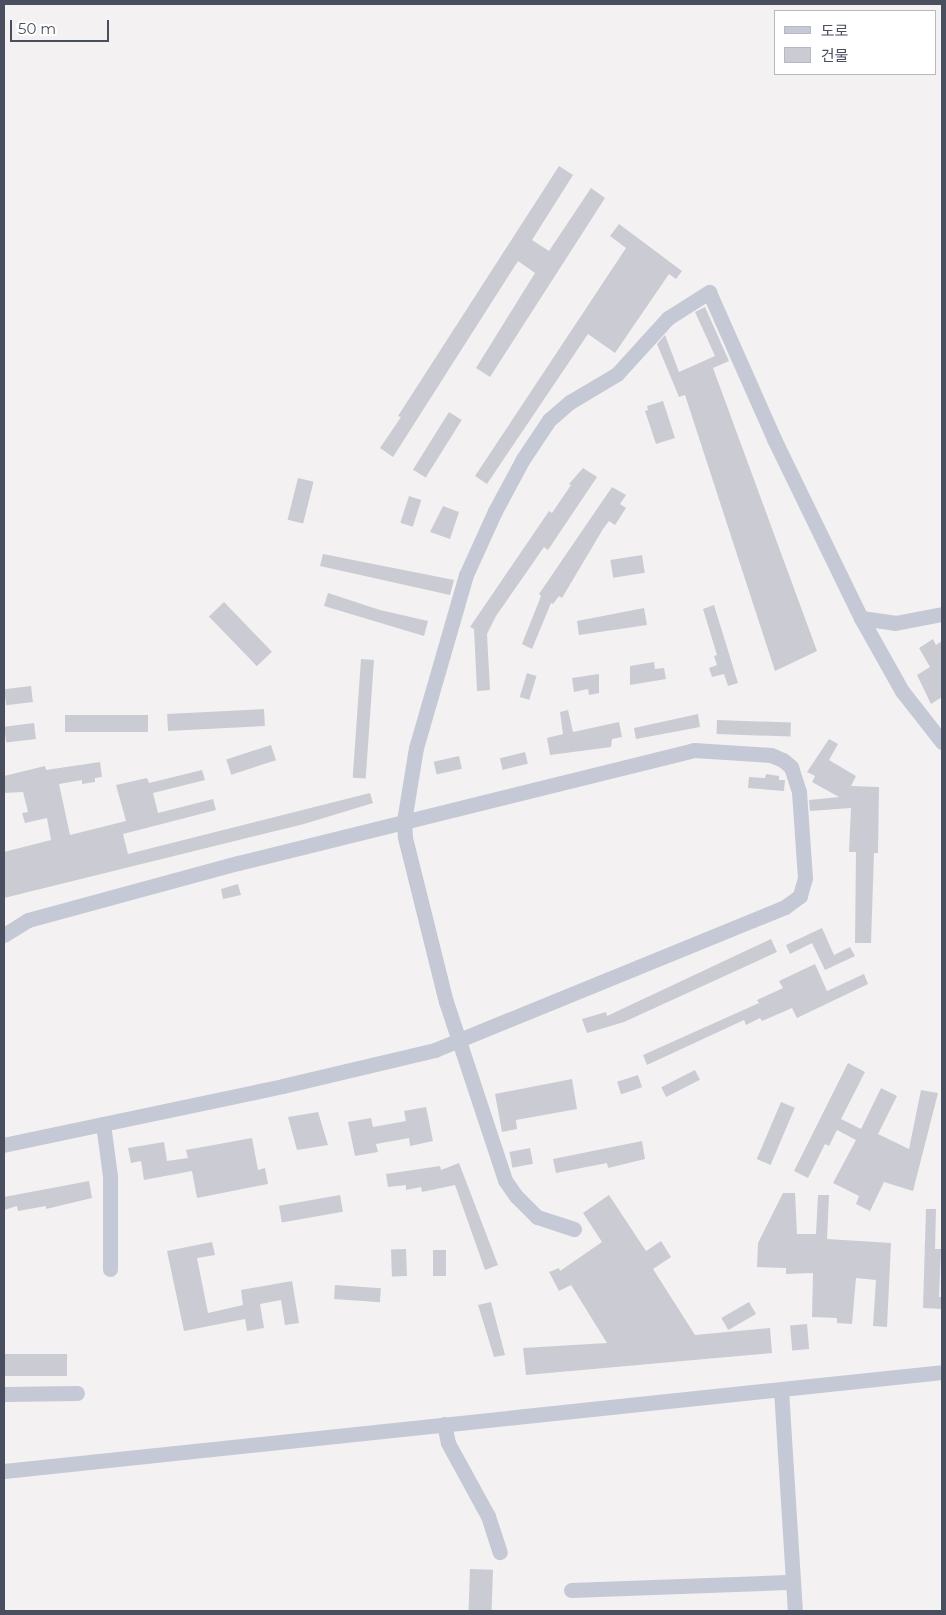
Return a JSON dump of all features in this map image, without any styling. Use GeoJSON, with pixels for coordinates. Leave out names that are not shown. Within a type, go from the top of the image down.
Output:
{"type":"FeatureCollection","features":[{"type":"Feature","properties":{"kind":"street"},"geometry":{"type":"LineString","coordinates":[[574,1230],[537,1217],[516,1196],[505,1180],[461,1042],[446,1002],[405,837],[404,821],[416,748],[466,575],[523,459],[549,420],[570,402],[617,374],[668,318],[709,292],[774,439],[861,618],[902,691],[942,742]]}},
{"type":"Feature","properties":{"kind":"street"},"geometry":{"type":"LineString","coordinates":[[861,618],[895,623],[942,614]]}},
{"type":"Feature","properties":{"kind":"street"},"geometry":{"type":"LineString","coordinates":[[4,935],[28,920],[404,821],[694,750],[771,755],[783,760],[791,767],[799,792],[805,878],[800,896],[786,907],[461,1042],[283,1086],[4,1145]]}},
{"type":"Feature","properties":{"kind":"street"},"geometry":{"type":"LineString","coordinates":[[103,1124],[110,1176],[110,1268]]}},
{"type":"Feature","properties":{"kind":"street"},"geometry":{"type":"LineString","coordinates":[[4,1471],[942,1372]]}},
{"type":"Feature","properties":{"kind":"street"},"geometry":{"type":"LineString","coordinates":[[781,1390],[795,1611]]}},
{"type":"Feature","properties":{"kind":"street"},"geometry":{"type":"LineString","coordinates":[[4,1394],[77,1393]]}},
{"type":"Feature","properties":{"kind":"street"},"geometry":{"type":"LineString","coordinates":[[444,1424],[448,1442],[488,1516],[500,1552]]}},
{"type":"Feature","properties":{"kind":"street"},"geometry":{"type":"LineString","coordinates":[[571,1590],[794,1582]]}},
{"type":"Feature","properties":{"kind":"building"},"geometry":{"type":"Polygon","coordinates":[[[559,166],[573,175],[532,240],[549,251],[591,188],[605,198],[490,377],[476,368],[535,273],[518,261],[393,457],[380,448],[401,417],[398,416],[559,166]]]}},
{"type":"Feature","properties":{"kind":"building"},"geometry":{"type":"Polygon","coordinates":[[[619,224],[682,271],[676,279],[669,274],[615,353],[588,334],[487,484],[475,476],[626,248],[610,236],[619,224]]]}},
{"type":"Feature","properties":{"kind":"building"},"geometry":{"type":"Polygon","coordinates":[[[705,307],[729,361],[713,368],[817,651],[775,671],[685,395],[679,397],[657,344],[665,335],[679,372],[715,356],[695,312],[705,307]]]}},
{"type":"Feature","properties":{"kind":"building"},"geometry":{"type":"Polygon","coordinates":[[[663,401],[675,438],[656,444],[645,411],[648,410],[647,406],[663,401]]]}},
{"type":"Feature","properties":{"kind":"building"},"geometry":{"type":"Polygon","coordinates":[[[449,412],[462,420],[426,478],[413,470],[449,412]]]}},
{"type":"Feature","properties":{"kind":"building"},"geometry":{"type":"Polygon","coordinates":[[[583,468],[597,477],[548,550],[544,547],[496,616],[487,634],[490,690],[477,691],[474,629],[470,627],[549,511],[552,513],[571,485],[569,484],[583,468]]]}},
{"type":"Feature","properties":{"kind":"building"},"geometry":{"type":"Polygon","coordinates":[[[298,478],[314,482],[303,524],[288,520],[298,478]]]}},
{"type":"Feature","properties":{"kind":"building"},"geometry":{"type":"Polygon","coordinates":[[[612,487],[626,495],[620,504],[626,508],[615,525],[609,521],[603,529],[562,598],[559,596],[553,604],[551,603],[532,649],[522,644],[541,596],[539,594],[612,487]]]}},
{"type":"Feature","properties":{"kind":"building"},"geometry":{"type":"Polygon","coordinates":[[[409,496],[421,500],[413,527],[400,523],[409,496]]]}},
{"type":"Feature","properties":{"kind":"building"},"geometry":{"type":"Polygon","coordinates":[[[443,506],[459,512],[450,539],[430,532],[443,506]]]}},
{"type":"Feature","properties":{"kind":"building"},"geometry":{"type":"Polygon","coordinates":[[[323,554],[454,580],[450,595],[320,566],[323,554]]]}},
{"type":"Feature","properties":{"kind":"building"},"geometry":{"type":"Polygon","coordinates":[[[642,555],[645,573],[613,578],[610,560],[642,555]]]}},
{"type":"Feature","properties":{"kind":"building"},"geometry":{"type":"Polygon","coordinates":[[[328,593],[380,610],[428,621],[424,636],[324,606],[328,593]]]}},
{"type":"Feature","properties":{"kind":"building"},"geometry":{"type":"Polygon","coordinates":[[[224,602],[272,652],[257,666],[209,617],[224,602]]]}},
{"type":"Feature","properties":{"kind":"building"},"geometry":{"type":"Polygon","coordinates":[[[714,605],[738,683],[728,686],[724,674],[712,677],[709,668],[717,665],[714,656],[717,655],[703,609],[714,605]]]}},
{"type":"Feature","properties":{"kind":"building"},"geometry":{"type":"Polygon","coordinates":[[[644,608],[647,625],[579,635],[577,621],[644,608]]]}},
{"type":"Feature","properties":{"kind":"building"},"geometry":{"type":"Polygon","coordinates":[[[933,639],[936,645],[942,641],[942,697],[931,704],[917,675],[930,667],[919,648],[933,639]]]}},
{"type":"Feature","properties":{"kind":"building"},"geometry":{"type":"Polygon","coordinates":[[[361,659],[374,660],[366,779],[353,778],[361,659]]]}},
{"type":"Feature","properties":{"kind":"building"},"geometry":{"type":"Polygon","coordinates":[[[654,662],[655,669],[664,668],[666,679],[630,685],[630,666],[654,662]]]}},
{"type":"Feature","properties":{"kind":"building"},"geometry":{"type":"Polygon","coordinates":[[[527,673],[537,676],[529,700],[520,697],[527,673]]]}},
{"type":"Feature","properties":{"kind":"building"},"geometry":{"type":"Polygon","coordinates":[[[599,674],[599,693],[589,695],[588,689],[574,692],[572,678],[599,674]]]}},
{"type":"Feature","properties":{"kind":"building"},"geometry":{"type":"Polygon","coordinates":[[[31,686],[33,702],[6,705],[4,689],[31,686]]]}},
{"type":"Feature","properties":{"kind":"building"},"geometry":{"type":"Polygon","coordinates":[[[264,709],[265,726],[168,731],[167,714],[264,709]]]}},
{"type":"Feature","properties":{"kind":"building"},"geometry":{"type":"Polygon","coordinates":[[[568,710],[573,732],[619,722],[622,737],[612,739],[611,747],[550,755],[547,738],[563,734],[560,712],[568,710]]]}},
{"type":"Feature","properties":{"kind":"building"},"geometry":{"type":"Polygon","coordinates":[[[698,714],[700,727],[636,739],[634,728],[698,714]]]}},
{"type":"Feature","properties":{"kind":"building"},"geometry":{"type":"Polygon","coordinates":[[[65,715],[148,715],[148,732],[65,732],[65,715]]]}},
{"type":"Feature","properties":{"kind":"building"},"geometry":{"type":"Polygon","coordinates":[[[717,720],[791,723],[790,737],[717,734],[717,720]]]}},
{"type":"Feature","properties":{"kind":"building"},"geometry":{"type":"Polygon","coordinates":[[[34,723],[36,739],[6,743],[4,727],[34,723]]]}},
{"type":"Feature","properties":{"kind":"building"},"geometry":{"type":"Polygon","coordinates":[[[829,739],[838,744],[829,760],[856,776],[851,786],[879,787],[878,853],[874,853],[871,943],[855,943],[856,852],[849,852],[851,808],[810,811],[809,800],[839,797],[812,782],[815,776],[807,772],[829,739]]]}},
{"type":"Feature","properties":{"kind":"building"},"geometry":{"type":"Polygon","coordinates":[[[271,745],[276,760],[231,775],[226,760],[271,745]]]}},
{"type":"Feature","properties":{"kind":"building"},"geometry":{"type":"Polygon","coordinates":[[[525,752],[528,764],[503,770],[500,758],[525,752]]]}},
{"type":"Feature","properties":{"kind":"building"},"geometry":{"type":"Polygon","coordinates":[[[459,756],[462,769],[437,775],[434,762],[459,756]]]}},
{"type":"Feature","properties":{"kind":"building"},"geometry":{"type":"Polygon","coordinates":[[[100,762],[102,777],[95,778],[95,782],[82,784],[82,780],[59,784],[70,835],[126,821],[116,785],[147,778],[149,783],[202,770],[205,780],[153,793],[158,813],[213,799],[216,810],[123,834],[128,854],[370,793],[373,803],[304,824],[4,898],[4,852],[51,840],[47,818],[25,823],[22,813],[28,812],[23,792],[4,793],[4,776],[45,766],[46,770],[100,762]]]}},
{"type":"Feature","properties":{"kind":"building"},"geometry":{"type":"Polygon","coordinates":[[[766,774],[779,776],[779,780],[785,780],[784,791],[748,788],[749,777],[765,778],[766,774]]]}},
{"type":"Feature","properties":{"kind":"building"},"geometry":{"type":"Polygon","coordinates":[[[238,884],[241,895],[223,899],[221,889],[238,884]]]}},
{"type":"Feature","properties":{"kind":"building"},"geometry":{"type":"Polygon","coordinates":[[[822,928],[834,955],[850,947],[855,956],[825,970],[812,943],[790,954],[786,945],[822,928]]]}},
{"type":"Feature","properties":{"kind":"building"},"geometry":{"type":"Polygon","coordinates":[[[771,939],[777,952],[624,1022],[587,1033],[582,1019],[606,1012],[607,1016],[771,939]]]}},
{"type":"Feature","properties":{"kind":"building"},"geometry":{"type":"Polygon","coordinates":[[[815,964],[827,991],[864,974],[868,984],[797,1018],[792,1008],[762,1021],[760,1018],[746,1025],[744,1020],[647,1065],[643,1055],[759,1003],[757,1000],[783,988],[779,981],[815,964]]]}},
{"type":"Feature","properties":{"kind":"building"},"geometry":{"type":"Polygon","coordinates":[[[848,1063],[865,1072],[841,1119],[861,1129],[881,1088],[897,1096],[878,1134],[909,1149],[921,1090],[938,1093],[913,1191],[884,1182],[870,1211],[856,1204],[859,1196],[833,1183],[856,1140],[837,1130],[829,1146],[825,1144],[808,1178],[794,1171],[848,1063]]]}},
{"type":"Feature","properties":{"kind":"building"},"geometry":{"type":"Polygon","coordinates":[[[695,1070],[700,1080],[666,1097],[661,1087],[695,1070]]]}},
{"type":"Feature","properties":{"kind":"building"},"geometry":{"type":"Polygon","coordinates":[[[638,1075],[642,1087],[621,1094],[617,1082],[638,1075]]]}},
{"type":"Feature","properties":{"kind":"building"},"geometry":{"type":"Polygon","coordinates":[[[572,1079],[577,1109],[516,1120],[517,1129],[502,1132],[495,1094],[572,1079]]]}},
{"type":"Feature","properties":{"kind":"building"},"geometry":{"type":"Polygon","coordinates":[[[781,1102],[795,1108],[771,1165],[757,1159],[781,1102]]]}},
{"type":"Feature","properties":{"kind":"building"},"geometry":{"type":"Polygon","coordinates":[[[426,1107],[433,1141],[410,1146],[409,1138],[376,1144],[378,1152],[355,1156],[348,1122],[371,1118],[373,1127],[406,1121],[404,1111],[426,1107]]]}},
{"type":"Feature","properties":{"kind":"building"},"geometry":{"type":"Polygon","coordinates":[[[318,1112],[328,1145],[297,1150],[288,1117],[318,1112]]]}},
{"type":"Feature","properties":{"kind":"building"},"geometry":{"type":"Polygon","coordinates":[[[252,1138],[258,1170],[265,1168],[268,1184],[197,1198],[192,1171],[144,1180],[141,1161],[131,1163],[128,1148],[164,1142],[167,1161],[188,1158],[186,1150],[252,1138]]]}},
{"type":"Feature","properties":{"kind":"building"},"geometry":{"type":"Polygon","coordinates":[[[642,1141],[645,1159],[608,1168],[607,1163],[556,1173],[553,1159],[642,1141]]]}},
{"type":"Feature","properties":{"kind":"building"},"geometry":{"type":"Polygon","coordinates":[[[530,1148],[533,1164],[512,1168],[509,1152],[530,1148]]]}},
{"type":"Feature","properties":{"kind":"building"},"geometry":{"type":"Polygon","coordinates":[[[459,1163],[498,1265],[485,1270],[455,1185],[422,1192],[421,1187],[406,1190],[406,1185],[388,1187],[386,1174],[440,1166],[441,1170],[459,1163]]]}},
{"type":"Feature","properties":{"kind":"building"},"geometry":{"type":"Polygon","coordinates":[[[89,1181],[92,1198],[46,1209],[46,1206],[18,1211],[17,1206],[4,1210],[4,1197],[89,1181]]]}},
{"type":"Feature","properties":{"kind":"building"},"geometry":{"type":"Polygon","coordinates":[[[783,1193],[795,1193],[797,1234],[816,1234],[818,1195],[829,1195],[827,1239],[891,1243],[887,1327],[873,1326],[876,1280],[856,1278],[852,1324],[837,1323],[837,1318],[812,1317],[813,1273],[786,1274],[786,1268],[757,1267],[758,1243],[783,1193]]]}},
{"type":"Feature","properties":{"kind":"building"},"geometry":{"type":"Polygon","coordinates":[[[340,1195],[343,1212],[282,1223],[279,1206],[340,1195]]]}},
{"type":"Feature","properties":{"kind":"building"},"geometry":{"type":"Polygon","coordinates":[[[609,1195],[646,1251],[661,1241],[671,1257],[653,1269],[695,1335],[770,1328],[772,1353],[526,1375],[523,1348],[607,1343],[571,1285],[559,1291],[549,1272],[559,1268],[560,1271],[602,1242],[583,1213],[609,1195]]]}},
{"type":"Feature","properties":{"kind":"building"},"geometry":{"type":"Polygon","coordinates":[[[926,1209],[936,1209],[935,1249],[941,1249],[939,1297],[942,1297],[942,1309],[923,1308],[926,1209]]]}},
{"type":"Feature","properties":{"kind":"building"},"geometry":{"type":"Polygon","coordinates":[[[212,1242],[215,1255],[197,1258],[208,1313],[243,1305],[241,1290],[292,1281],[299,1323],[285,1325],[281,1300],[260,1304],[264,1328],[247,1331],[245,1319],[184,1331],[167,1251],[212,1242]]]}},
{"type":"Feature","properties":{"kind":"building"},"geometry":{"type":"Polygon","coordinates":[[[406,1249],[407,1276],[392,1277],[391,1250],[406,1249]]]}},
{"type":"Feature","properties":{"kind":"building"},"geometry":{"type":"Polygon","coordinates":[[[433,1250],[446,1250],[446,1276],[433,1276],[433,1250]]]}},
{"type":"Feature","properties":{"kind":"building"},"geometry":{"type":"Polygon","coordinates":[[[335,1285],[381,1288],[380,1302],[334,1299],[335,1285]]]}},
{"type":"Feature","properties":{"kind":"building"},"geometry":{"type":"Polygon","coordinates":[[[491,1302],[505,1355],[494,1357],[478,1305],[491,1302]]]}},
{"type":"Feature","properties":{"kind":"building"},"geometry":{"type":"Polygon","coordinates":[[[749,1302],[756,1314],[728,1330],[721,1318],[749,1302]]]}},
{"type":"Feature","properties":{"kind":"building"},"geometry":{"type":"Polygon","coordinates":[[[807,1324],[809,1349],[792,1350],[790,1325],[807,1324]]]}},
{"type":"Feature","properties":{"kind":"building"},"geometry":{"type":"Polygon","coordinates":[[[4,1354],[67,1354],[67,1376],[4,1376],[4,1354]]]}},
{"type":"Feature","properties":{"kind":"building"},"geometry":{"type":"Polygon","coordinates":[[[470,1569],[493,1570],[492,1611],[469,1611],[470,1569]]]}}]}
